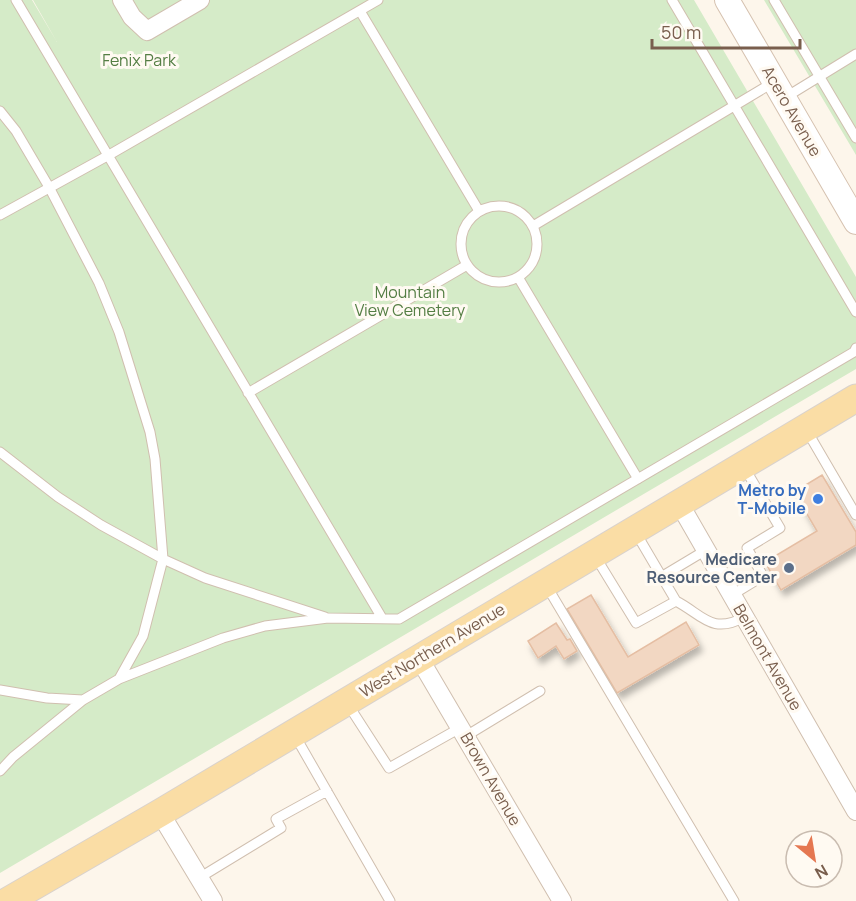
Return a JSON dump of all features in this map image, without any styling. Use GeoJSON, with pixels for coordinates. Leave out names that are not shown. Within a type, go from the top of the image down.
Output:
{"type":"FeatureCollection","features":[{"type":"Feature","properties":{"kind":"main road","name":"West Northern Avenue"},"geometry":{"type":"LineString","coordinates":[[25,894],[856,398]]}},
{"type":"Feature","properties":{"kind":"street"},"geometry":{"type":"LineString","coordinates":[[122,0],[132,17],[147,31],[200,0]]}},
{"type":"Feature","properties":{"kind":"street","name":"Acero Avenue"},"geometry":{"type":"LineString","coordinates":[[727,0],[856,222]]}},
{"type":"Feature","properties":{"kind":"street","name":"Belmont Avenue"},"geometry":{"type":"LineString","coordinates":[[679,503],[856,812]]}},
{"type":"Feature","properties":{"kind":"street","name":"Brown Avenue"},"geometry":{"type":"LineString","coordinates":[[419,658],[562,901]]}},
{"type":"Feature","properties":{"kind":"street"},"geometry":{"type":"LineString","coordinates":[[160,813],[213,901]]}},
{"type":"Feature","properties":{"kind":"lane"},"geometry":{"type":"LineString","coordinates":[[16,0],[382,618]]}},
{"type":"Feature","properties":{"kind":"lane"},"geometry":{"type":"LineString","coordinates":[[0,214],[109,155],[378,0]]}},
{"type":"Feature","properties":{"kind":"lane"},"geometry":{"type":"LineString","coordinates":[[672,0],[856,312]]}},
{"type":"Feature","properties":{"kind":"lane"},"geometry":{"type":"LineString","coordinates":[[774,0],[856,138]]}},
{"type":"Feature","properties":{"kind":"lane"},"geometry":{"type":"LineString","coordinates":[[360,11],[479,211]]}},
{"type":"Feature","properties":{"kind":"lane"},"geometry":{"type":"LineString","coordinates":[[534,226],[735,105],[819,77],[856,54]]}},
{"type":"Feature","properties":{"kind":"lane"},"geometry":{"type":"LineString","coordinates":[[0,111],[16,131],[49,187],[99,283],[119,332],[150,432],[155,459],[163,559],[143,636],[119,679]]}},
{"type":"Feature","properties":{"kind":"lane"},"geometry":{"type":"LineString","coordinates":[[500,206],[514,208],[526,216],[534,226],[538,244],[536,256],[528,270],[518,277],[506,282],[492,281],[479,276],[467,265],[462,251],[461,237],[467,224],[479,211],[500,206]]}},
{"type":"Feature","properties":{"kind":"lane"},"geometry":{"type":"LineString","coordinates":[[248,393],[467,265]]}},
{"type":"Feature","properties":{"kind":"lane"},"geometry":{"type":"LineString","coordinates":[[518,277],[638,479]]}},
{"type":"Feature","properties":{"kind":"lane"},"geometry":{"type":"LineString","coordinates":[[0,771],[13,757],[83,700],[119,679],[223,639],[265,626],[328,618],[399,619],[854,352],[856,348]]}},
{"type":"Feature","properties":{"kind":"lane"},"geometry":{"type":"LineString","coordinates":[[805,428],[856,515]]}},
{"type":"Feature","properties":{"kind":"lane"},"geometry":{"type":"LineString","coordinates":[[0,452],[58,497],[101,525],[163,559],[205,578],[328,618]]}},
{"type":"Feature","properties":{"kind":"lane"},"geometry":{"type":"LineString","coordinates":[[732,595],[763,576],[747,548],[780,528],[743,465]]}},
{"type":"Feature","properties":{"kind":"lane"},"geometry":{"type":"LineString","coordinates":[[634,530],[675,601],[690,608],[706,622],[731,625],[745,617]]}},
{"type":"Feature","properties":{"kind":"lane"},"geometry":{"type":"LineString","coordinates":[[662,576],[705,550]]}},
{"type":"Feature","properties":{"kind":"lane"},"geometry":{"type":"LineString","coordinates":[[593,554],[636,623],[675,601]]}},
{"type":"Feature","properties":{"kind":"lane"},"geometry":{"type":"LineString","coordinates":[[545,583],[734,901]]}},
{"type":"Feature","properties":{"kind":"lane"},"geometry":{"type":"LineString","coordinates":[[0,690],[37,697],[83,700]]}},
{"type":"Feature","properties":{"kind":"lane"},"geometry":{"type":"LineString","coordinates":[[346,701],[389,768],[540,691]]}},
{"type":"Feature","properties":{"kind":"lane"},"geometry":{"type":"LineString","coordinates":[[294,733],[390,901]]}},
{"type":"Feature","properties":{"kind":"lane"},"geometry":{"type":"LineString","coordinates":[[199,878],[281,828],[276,819],[327,791]]}},
{"type":"Feature","properties":{"kind":"green space","name":"Mountain View Cemetery"},"geometry":{"type":"Polygon","coordinates":[[[0,0],[32,0],[57,42],[33,0],[694,0],[856,277],[856,369],[0,873],[0,0]]]}},
{"type":"Feature","properties":{"kind":"green space"},"geometry":{"type":"Polygon","coordinates":[[[764,0],[856,0],[856,155],[764,0]]]}},
{"type":"Feature","properties":{"kind":"building"},"geometry":{"type":"Polygon","coordinates":[[[822,475],[856,532],[856,545],[781,590],[765,562],[817,531],[794,492],[822,475]]]}},
{"type":"Feature","properties":{"kind":"building"},"geometry":{"type":"Polygon","coordinates":[[[591,595],[628,657],[686,622],[699,645],[617,693],[567,609],[591,595]]]}},
{"type":"Feature","properties":{"kind":"building"},"geometry":{"type":"Polygon","coordinates":[[[556,623],[577,651],[564,659],[556,646],[538,658],[528,641],[556,623]]]}},
{"type":"Feature","properties":{"kind":"place","name":"Metro by T-Mobile"},"geometry":{"type":"Point","coordinates":[818,499]}},
{"type":"Feature","properties":{"kind":"place","name":"Medicare Resource Center"},"geometry":{"type":"Point","coordinates":[789,568]}},
{"type":"Feature","properties":{"kind":"park label","name":"Fenix Park"},"geometry":{"type":"Point","coordinates":[139,60]}}]}
